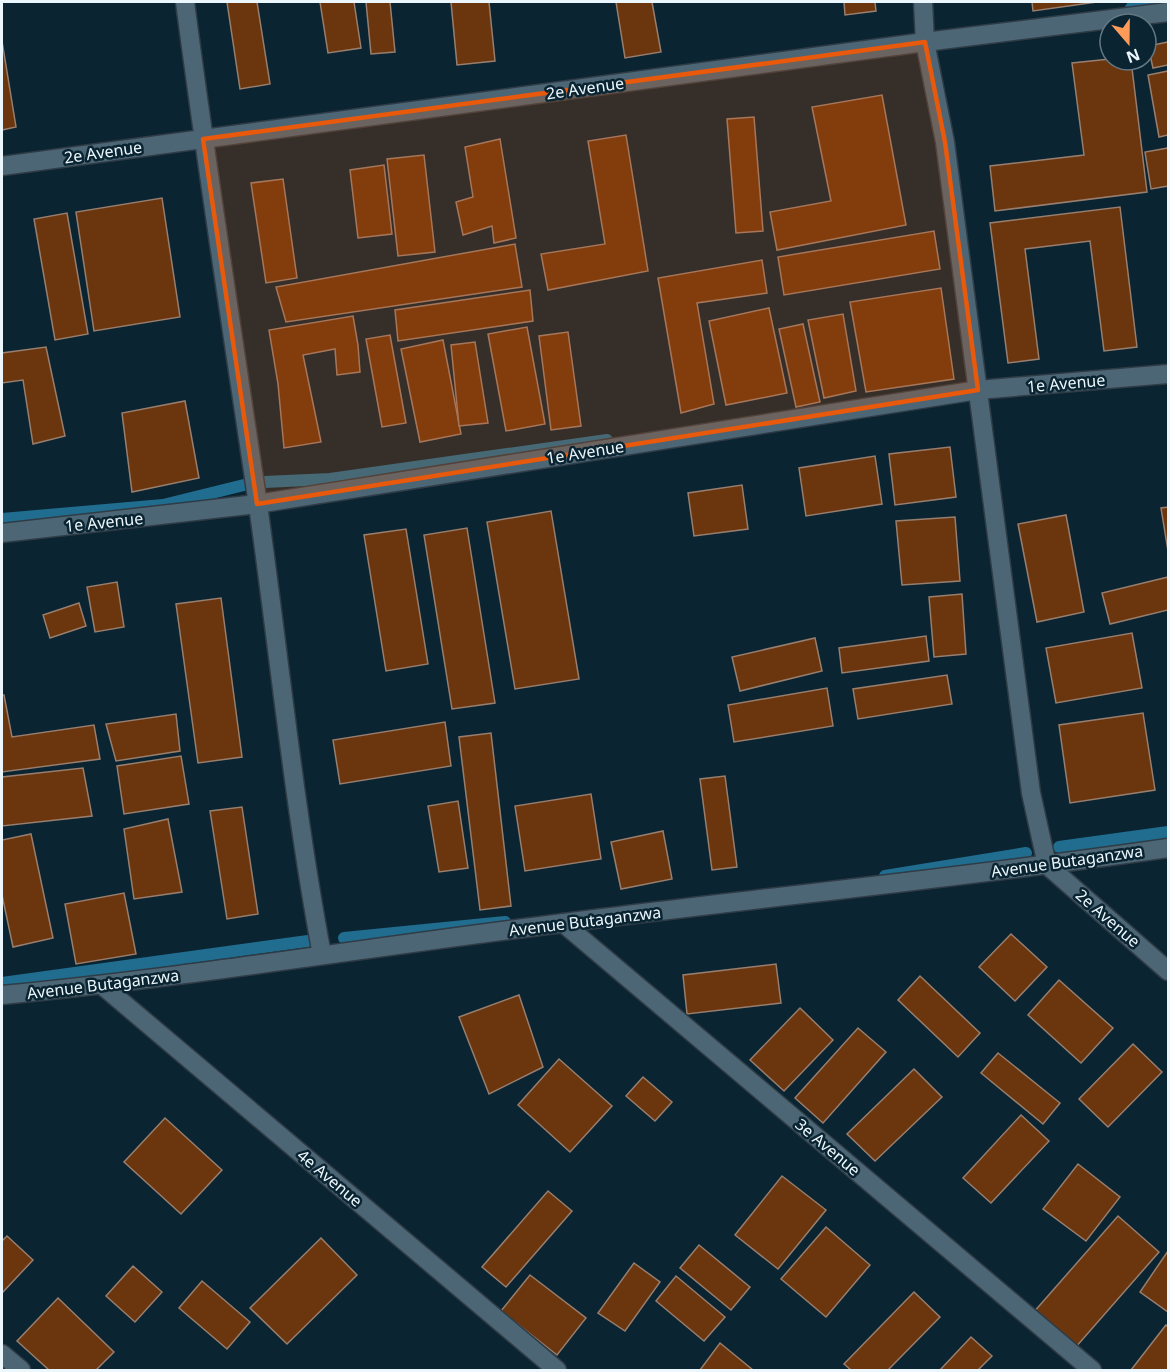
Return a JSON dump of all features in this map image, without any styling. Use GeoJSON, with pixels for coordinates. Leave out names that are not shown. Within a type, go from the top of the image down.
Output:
{"type":"FeatureCollection","features":[{"type":"Feature","properties":{"kind":"street"},"geometry":{"type":"LineString","coordinates":[[185,2],[322,955]]}},
{"type":"Feature","properties":{"kind":"street"},"geometry":{"type":"LineString","coordinates":[[923,2],[925,42],[945,142],[1031,793],[1047,865]]}},
{"type":"Feature","properties":{"kind":"street","name":"2e Avenue"},"geometry":{"type":"LineString","coordinates":[[2,166],[925,42],[1168,12]]}},
{"type":"Feature","properties":{"kind":"street","name":"1e Avenue"},"geometry":{"type":"LineString","coordinates":[[2,533],[257,504],[978,390],[1168,374]]}},
{"type":"Feature","properties":{"kind":"street","name":"Avenue Butaganzwa"},"geometry":{"type":"LineString","coordinates":[[2,995],[103,986],[563,923],[1047,865],[1168,848]]}},
{"type":"Feature","properties":{"kind":"street","name":"2e Avenue"},"geometry":{"type":"LineString","coordinates":[[1047,865],[1168,971]]}},
{"type":"Feature","properties":{"kind":"street","name":"3e Avenue"},"geometry":{"type":"LineString","coordinates":[[563,923],[1092,1371]]}},
{"type":"Feature","properties":{"kind":"street","name":"4e Avenue"},"geometry":{"type":"LineString","coordinates":[[103,986],[557,1371]]}},
{"type":"Feature","properties":{"kind":"street"},"geometry":{"type":"LineString","coordinates":[[2,1354],[21,1371]]}},
{"type":"Feature","properties":{"kind":"highlighted area"},"geometry":{"type":"Polygon","coordinates":[[[925,42],[945,142],[978,390],[257,504],[203,139],[925,42]]]}},
{"type":"Feature","properties":{"kind":"building"},"geometry":{"type":"Polygon","coordinates":[[[227,2],[257,2],[270,84],[240,89],[227,2]]]}},
{"type":"Feature","properties":{"kind":"building"},"geometry":{"type":"Polygon","coordinates":[[[320,2],[354,2],[361,48],[328,53],[320,2]]]}},
{"type":"Feature","properties":{"kind":"building"},"geometry":{"type":"Polygon","coordinates":[[[366,2],[390,2],[395,52],[371,54],[366,2]]]}},
{"type":"Feature","properties":{"kind":"building"},"geometry":{"type":"Polygon","coordinates":[[[451,2],[489,2],[495,61],[457,65],[451,2]]]}},
{"type":"Feature","properties":{"kind":"building"},"geometry":{"type":"Polygon","coordinates":[[[616,2],[652,2],[661,52],[625,58],[616,2]]]}},
{"type":"Feature","properties":{"kind":"building"},"geometry":{"type":"Polygon","coordinates":[[[844,2],[875,2],[876,11],[845,15],[844,2]]]}},
{"type":"Feature","properties":{"kind":"building"},"geometry":{"type":"Polygon","coordinates":[[[1032,2],[1097,2],[1033,11],[1032,2]]]}},
{"type":"Feature","properties":{"kind":"building"},"geometry":{"type":"Polygon","coordinates":[[[2,41],[16,127],[2,130],[2,41]]]}},
{"type":"Feature","properties":{"kind":"building"},"geometry":{"type":"Polygon","coordinates":[[[1168,42],[1168,65],[1158,67],[1158,44],[1168,42]]]}},
{"type":"Feature","properties":{"kind":"building"},"geometry":{"type":"Polygon","coordinates":[[[1098,60],[1098,72],[1132,72],[1147,192],[995,211],[990,166],[1084,155],[1072,63],[1098,60]]]}},
{"type":"Feature","properties":{"kind":"building"},"geometry":{"type":"Polygon","coordinates":[[[1168,71],[1168,135],[1159,137],[1148,75],[1168,71]]]}},
{"type":"Feature","properties":{"kind":"building"},"geometry":{"type":"Polygon","coordinates":[[[882,95],[906,225],[777,250],[770,212],[831,201],[812,107],[882,95]]]}},
{"type":"Feature","properties":{"kind":"building"},"geometry":{"type":"Polygon","coordinates":[[[754,117],[763,231],[736,233],[727,119],[754,117]]]}},
{"type":"Feature","properties":{"kind":"building"},"geometry":{"type":"Polygon","coordinates":[[[626,135],[648,271],[548,290],[541,254],[605,244],[588,141],[626,135]]]}},
{"type":"Feature","properties":{"kind":"building"},"geometry":{"type":"Polygon","coordinates":[[[500,139],[516,238],[494,243],[492,226],[463,235],[456,202],[473,197],[465,147],[500,139]]]}},
{"type":"Feature","properties":{"kind":"building"},"geometry":{"type":"Polygon","coordinates":[[[1168,148],[1168,186],[1151,189],[1145,152],[1168,148]]]}},
{"type":"Feature","properties":{"kind":"building"},"geometry":{"type":"Polygon","coordinates":[[[424,155],[435,252],[398,256],[387,159],[424,155]]]}},
{"type":"Feature","properties":{"kind":"building"},"geometry":{"type":"Polygon","coordinates":[[[384,165],[392,234],[358,238],[350,170],[384,165]]]}},
{"type":"Feature","properties":{"kind":"building"},"geometry":{"type":"Polygon","coordinates":[[[283,179],[297,278],[266,283],[251,183],[283,179]]]}},
{"type":"Feature","properties":{"kind":"building"},"geometry":{"type":"Polygon","coordinates":[[[162,198],[180,317],[94,331],[76,212],[162,198]]]}},
{"type":"Feature","properties":{"kind":"building"},"geometry":{"type":"Polygon","coordinates":[[[1120,207],[1137,347],[1104,351],[1090,241],[1025,249],[1039,359],[1008,363],[990,223],[1120,207]]]}},
{"type":"Feature","properties":{"kind":"building"},"geometry":{"type":"Polygon","coordinates":[[[67,213],[88,334],[55,340],[34,219],[67,213]]]}},
{"type":"Feature","properties":{"kind":"building"},"geometry":{"type":"Polygon","coordinates":[[[934,231],[940,269],[784,295],[778,257],[934,231]]]}},
{"type":"Feature","properties":{"kind":"building"},"geometry":{"type":"Polygon","coordinates":[[[515,244],[522,287],[286,322],[276,287],[515,244]]]}},
{"type":"Feature","properties":{"kind":"building"},"geometry":{"type":"Polygon","coordinates":[[[762,260],[767,293],[697,303],[714,404],[681,413],[658,278],[762,260]]]}},
{"type":"Feature","properties":{"kind":"building"},"geometry":{"type":"Polygon","coordinates":[[[941,288],[954,379],[866,392],[850,302],[941,288]]]}},
{"type":"Feature","properties":{"kind":"building"},"geometry":{"type":"Polygon","coordinates":[[[530,290],[533,321],[398,341],[395,310],[530,290]]]}},
{"type":"Feature","properties":{"kind":"building"},"geometry":{"type":"Polygon","coordinates":[[[769,308],[787,393],[726,405],[709,321],[769,308]]]}},
{"type":"Feature","properties":{"kind":"building"},"geometry":{"type":"Polygon","coordinates":[[[843,314],[856,391],[824,398],[808,320],[843,314]]]}},
{"type":"Feature","properties":{"kind":"building"},"geometry":{"type":"Polygon","coordinates":[[[353,316],[360,372],[337,375],[335,349],[303,355],[321,442],[284,448],[278,384],[269,330],[353,316]]]}},
{"type":"Feature","properties":{"kind":"building"},"geometry":{"type":"Polygon","coordinates":[[[803,324],[820,402],[796,407],[779,329],[803,324]]]}},
{"type":"Feature","properties":{"kind":"building"},"geometry":{"type":"Polygon","coordinates":[[[527,327],[545,424],[506,431],[488,334],[527,327]]]}},
{"type":"Feature","properties":{"kind":"building"},"geometry":{"type":"Polygon","coordinates":[[[568,332],[581,426],[551,430],[539,336],[568,332]]]}},
{"type":"Feature","properties":{"kind":"building"},"geometry":{"type":"Polygon","coordinates":[[[390,335],[406,423],[382,427],[366,339],[390,335]]]}},
{"type":"Feature","properties":{"kind":"building"},"geometry":{"type":"Polygon","coordinates":[[[443,340],[461,434],[420,442],[401,349],[443,340]]]}},
{"type":"Feature","properties":{"kind":"building"},"geometry":{"type":"Polygon","coordinates":[[[475,342],[488,423],[459,426],[451,345],[475,342]]]}},
{"type":"Feature","properties":{"kind":"building"},"geometry":{"type":"Polygon","coordinates":[[[46,347],[65,436],[33,444],[23,380],[2,383],[2,353],[46,347]]]}},
{"type":"Feature","properties":{"kind":"building"},"geometry":{"type":"Polygon","coordinates":[[[185,401],[199,478],[132,492],[122,413],[185,401]]]}},
{"type":"Feature","properties":{"kind":"building"},"geometry":{"type":"Polygon","coordinates":[[[950,447],[956,497],[895,505],[889,454],[950,447]]]}},
{"type":"Feature","properties":{"kind":"building"},"geometry":{"type":"Polygon","coordinates":[[[875,456],[882,504],[806,516],[799,468],[875,456]]]}},
{"type":"Feature","properties":{"kind":"building"},"geometry":{"type":"Polygon","coordinates":[[[742,485],[748,529],[694,536],[688,493],[742,485]]]}},
{"type":"Feature","properties":{"kind":"building"},"geometry":{"type":"Polygon","coordinates":[[[1168,507],[1168,551],[1161,508],[1168,507]]]}},
{"type":"Feature","properties":{"kind":"building"},"geometry":{"type":"Polygon","coordinates":[[[551,511],[579,679],[515,689],[487,522],[551,511]]]}},
{"type":"Feature","properties":{"kind":"building"},"geometry":{"type":"Polygon","coordinates":[[[1066,515],[1084,612],[1037,622],[1018,524],[1066,515]]]}},
{"type":"Feature","properties":{"kind":"building"},"geometry":{"type":"Polygon","coordinates":[[[955,517],[960,581],[902,585],[896,521],[955,517]]]}},
{"type":"Feature","properties":{"kind":"building"},"geometry":{"type":"Polygon","coordinates":[[[467,528],[495,703],[452,709],[424,535],[467,528]]]}},
{"type":"Feature","properties":{"kind":"building"},"geometry":{"type":"Polygon","coordinates":[[[406,529],[428,664],[386,671],[364,535],[406,529]]]}},
{"type":"Feature","properties":{"kind":"building"},"geometry":{"type":"Polygon","coordinates":[[[1168,577],[1168,610],[1110,624],[1102,593],[1168,577]]]}},
{"type":"Feature","properties":{"kind":"building"},"geometry":{"type":"Polygon","coordinates":[[[117,582],[124,627],[95,632],[87,587],[117,582]]]}},
{"type":"Feature","properties":{"kind":"building"},"geometry":{"type":"Polygon","coordinates":[[[962,594],[966,654],[934,657],[929,597],[962,594]]]}},
{"type":"Feature","properties":{"kind":"building"},"geometry":{"type":"Polygon","coordinates":[[[221,598],[242,757],[198,763],[176,604],[221,598]]]}},
{"type":"Feature","properties":{"kind":"building"},"geometry":{"type":"Polygon","coordinates":[[[79,603],[86,626],[50,638],[43,615],[79,603]]]}},
{"type":"Feature","properties":{"kind":"building"},"geometry":{"type":"Polygon","coordinates":[[[1132,633],[1142,688],[1056,703],[1046,648],[1132,633]]]}},
{"type":"Feature","properties":{"kind":"building"},"geometry":{"type":"Polygon","coordinates":[[[926,636],[929,661],[842,673],[839,648],[926,636]]]}},
{"type":"Feature","properties":{"kind":"building"},"geometry":{"type":"Polygon","coordinates":[[[815,638],[822,671],[740,691],[732,657],[815,638]]]}},
{"type":"Feature","properties":{"kind":"building"},"geometry":{"type":"Polygon","coordinates":[[[947,675],[952,704],[858,719],[853,689],[947,675]]]}},
{"type":"Feature","properties":{"kind":"building"},"geometry":{"type":"Polygon","coordinates":[[[827,688],[833,726],[734,742],[728,705],[827,688]]]}},
{"type":"Feature","properties":{"kind":"building"},"geometry":{"type":"Polygon","coordinates":[[[2,695],[4,695],[12,737],[94,725],[100,759],[2,772],[2,695]]]}},
{"type":"Feature","properties":{"kind":"building"},"geometry":{"type":"Polygon","coordinates":[[[1143,713],[1155,790],[1070,803],[1059,725],[1143,713]]]}},
{"type":"Feature","properties":{"kind":"building"},"geometry":{"type":"Polygon","coordinates":[[[176,714],[180,751],[116,761],[106,724],[176,714]]]}},
{"type":"Feature","properties":{"kind":"building"},"geometry":{"type":"Polygon","coordinates":[[[445,722],[451,766],[340,784],[333,740],[445,722]]]}},
{"type":"Feature","properties":{"kind":"building"},"geometry":{"type":"Polygon","coordinates":[[[491,733],[511,906],[480,910],[459,737],[491,733]]]}},
{"type":"Feature","properties":{"kind":"building"},"geometry":{"type":"Polygon","coordinates":[[[181,756],[189,804],[124,814],[117,766],[181,756]]]}},
{"type":"Feature","properties":{"kind":"building"},"geometry":{"type":"Polygon","coordinates":[[[83,768],[92,816],[2,826],[2,777],[83,768]]]}},
{"type":"Feature","properties":{"kind":"building"},"geometry":{"type":"Polygon","coordinates":[[[725,776],[737,867],[712,870],[700,779],[725,776]]]}},
{"type":"Feature","properties":{"kind":"building"},"geometry":{"type":"Polygon","coordinates":[[[591,794],[601,859],[525,871],[515,806],[591,794]]]}},
{"type":"Feature","properties":{"kind":"building"},"geometry":{"type":"Polygon","coordinates":[[[458,801],[468,868],[439,872],[428,806],[458,801]]]}},
{"type":"Feature","properties":{"kind":"building"},"geometry":{"type":"Polygon","coordinates":[[[242,807],[258,914],[227,919],[210,811],[242,807]]]}},
{"type":"Feature","properties":{"kind":"building"},"geometry":{"type":"Polygon","coordinates":[[[168,819],[182,892],[134,899],[124,829],[168,819]]]}},
{"type":"Feature","properties":{"kind":"building"},"geometry":{"type":"Polygon","coordinates":[[[663,831],[672,879],[621,889],[611,842],[663,831]]]}},
{"type":"Feature","properties":{"kind":"building"},"geometry":{"type":"Polygon","coordinates":[[[31,834],[53,938],[13,947],[2,895],[2,840],[31,834]]]}},
{"type":"Feature","properties":{"kind":"building"},"geometry":{"type":"Polygon","coordinates":[[[124,893],[136,954],[76,964],[65,904],[124,893]]]}},
{"type":"Feature","properties":{"kind":"building"},"geometry":{"type":"Polygon","coordinates":[[[1011,934],[1047,967],[1015,1001],[979,967],[1011,934]]]}},
{"type":"Feature","properties":{"kind":"building"},"geometry":{"type":"Polygon","coordinates":[[[776,964],[781,1003],[687,1014],[683,975],[776,964]]]}},
{"type":"Feature","properties":{"kind":"building"},"geometry":{"type":"Polygon","coordinates":[[[920,976],[980,1033],[958,1057],[898,1000],[920,976]]]}},
{"type":"Feature","properties":{"kind":"building"},"geometry":{"type":"Polygon","coordinates":[[[1059,980],[1113,1028],[1081,1063],[1028,1015],[1059,980]]]}},
{"type":"Feature","properties":{"kind":"building"},"geometry":{"type":"Polygon","coordinates":[[[519,995],[543,1067],[489,1094],[459,1017],[519,995]]]}},
{"type":"Feature","properties":{"kind":"building"},"geometry":{"type":"Polygon","coordinates":[[[800,1008],[833,1040],[784,1091],[750,1060],[800,1008]]]}},
{"type":"Feature","properties":{"kind":"building"},"geometry":{"type":"Polygon","coordinates":[[[858,1028],[886,1052],[823,1123],[795,1098],[858,1028]]]}},
{"type":"Feature","properties":{"kind":"building"},"geometry":{"type":"Polygon","coordinates":[[[1133,1044],[1162,1072],[1108,1127],[1079,1099],[1133,1044]]]}},
{"type":"Feature","properties":{"kind":"building"},"geometry":{"type":"Polygon","coordinates":[[[998,1053],[1060,1103],[1043,1124],[981,1073],[998,1053]]]}},
{"type":"Feature","properties":{"kind":"building"},"geometry":{"type":"Polygon","coordinates":[[[559,1059],[612,1106],[570,1152],[518,1105],[559,1059]]]}},
{"type":"Feature","properties":{"kind":"building"},"geometry":{"type":"Polygon","coordinates":[[[914,1069],[942,1097],[875,1161],[847,1134],[914,1069]]]}},
{"type":"Feature","properties":{"kind":"building"},"geometry":{"type":"Polygon","coordinates":[[[643,1077],[672,1102],[655,1121],[626,1096],[643,1077]]]}},
{"type":"Feature","properties":{"kind":"building"},"geometry":{"type":"Polygon","coordinates":[[[1021,1115],[1049,1141],[991,1203],[963,1178],[1021,1115]]]}},
{"type":"Feature","properties":{"kind":"building"},"geometry":{"type":"Polygon","coordinates":[[[165,1118],[222,1170],[181,1214],[124,1162],[165,1118]]]}},
{"type":"Feature","properties":{"kind":"building"},"geometry":{"type":"Polygon","coordinates":[[[1078,1164],[1120,1197],[1086,1241],[1043,1209],[1078,1164]]]}},
{"type":"Feature","properties":{"kind":"building"},"geometry":{"type":"Polygon","coordinates":[[[782,1176],[826,1210],[778,1269],[735,1235],[782,1176]]]}},
{"type":"Feature","properties":{"kind":"building"},"geometry":{"type":"Polygon","coordinates":[[[548,1191],[572,1211],[506,1287],[482,1267],[548,1191]]]}},
{"type":"Feature","properties":{"kind":"building"},"geometry":{"type":"Polygon","coordinates":[[[1118,1216],[1159,1252],[1075,1348],[1033,1313],[1118,1216]]]}},
{"type":"Feature","properties":{"kind":"building"},"geometry":{"type":"Polygon","coordinates":[[[826,1227],[870,1265],[826,1317],[781,1279],[826,1227]]]}},
{"type":"Feature","properties":{"kind":"building"},"geometry":{"type":"Polygon","coordinates":[[[7,1236],[33,1260],[2,1293],[2,1241],[7,1236]]]}},
{"type":"Feature","properties":{"kind":"building"},"geometry":{"type":"Polygon","coordinates":[[[321,1238],[357,1275],[287,1344],[250,1308],[321,1238]]]}},
{"type":"Feature","properties":{"kind":"building"},"geometry":{"type":"Polygon","coordinates":[[[699,1245],[750,1287],[731,1310],[680,1268],[699,1245]]]}},
{"type":"Feature","properties":{"kind":"building"},"geometry":{"type":"Polygon","coordinates":[[[1168,1251],[1168,1312],[1140,1292],[1168,1251]]]}},
{"type":"Feature","properties":{"kind":"building"},"geometry":{"type":"Polygon","coordinates":[[[634,1263],[660,1282],[625,1331],[598,1313],[634,1263]]]}},
{"type":"Feature","properties":{"kind":"building"},"geometry":{"type":"Polygon","coordinates":[[[133,1266],[162,1292],[135,1322],[106,1296],[133,1266]]]}},
{"type":"Feature","properties":{"kind":"building"},"geometry":{"type":"Polygon","coordinates":[[[530,1275],[586,1318],[557,1355],[501,1311],[530,1275]]]}},
{"type":"Feature","properties":{"kind":"building"},"geometry":{"type":"Polygon","coordinates":[[[676,1276],[725,1317],[704,1341],[656,1301],[676,1276]]]}},
{"type":"Feature","properties":{"kind":"building"},"geometry":{"type":"Polygon","coordinates":[[[202,1281],[250,1322],[227,1349],[179,1308],[202,1281]]]}},
{"type":"Feature","properties":{"kind":"building"},"geometry":{"type":"Polygon","coordinates":[[[914,1292],[940,1317],[888,1370],[851,1370],[844,1364],[914,1292]]]}},
{"type":"Feature","properties":{"kind":"building"},"geometry":{"type":"Polygon","coordinates":[[[58,1298],[114,1352],[96,1370],[49,1370],[17,1341],[58,1298]]]}},
{"type":"Feature","properties":{"kind":"building"},"geometry":{"type":"Polygon","coordinates":[[[1166,1325],[1168,1327],[1168,1370],[1131,1370],[1166,1325]]]}},
{"type":"Feature","properties":{"kind":"building"},"geometry":{"type":"Polygon","coordinates":[[[971,1337],[992,1356],[978,1370],[940,1370],[971,1337]]]}},
{"type":"Feature","properties":{"kind":"building"},"geometry":{"type":"Polygon","coordinates":[[[720,1343],[753,1370],[700,1370],[720,1343]]]}},
{"type":"Feature","properties":{"kind":"waterway"},"geometry":{"type":"LineString","coordinates":[[1131,8],[1168,2]]}},
{"type":"Feature","properties":{"kind":"waterway"},"geometry":{"type":"LineString","coordinates":[[264,482],[330,479],[607,440]]}},
{"type":"Feature","properties":{"kind":"waterway"},"geometry":{"type":"LineString","coordinates":[[2,519],[163,505],[244,485]]}},
{"type":"Feature","properties":{"kind":"waterway"},"geometry":{"type":"LineString","coordinates":[[1059,847],[1168,832]]}},
{"type":"Feature","properties":{"kind":"waterway"},"geometry":{"type":"LineString","coordinates":[[885,876],[1026,853]]}},
{"type":"Feature","properties":{"kind":"waterway"},"geometry":{"type":"LineString","coordinates":[[344,938],[505,922]]}},
{"type":"Feature","properties":{"kind":"waterway"},"geometry":{"type":"LineString","coordinates":[[2,983],[308,941]]}}]}
